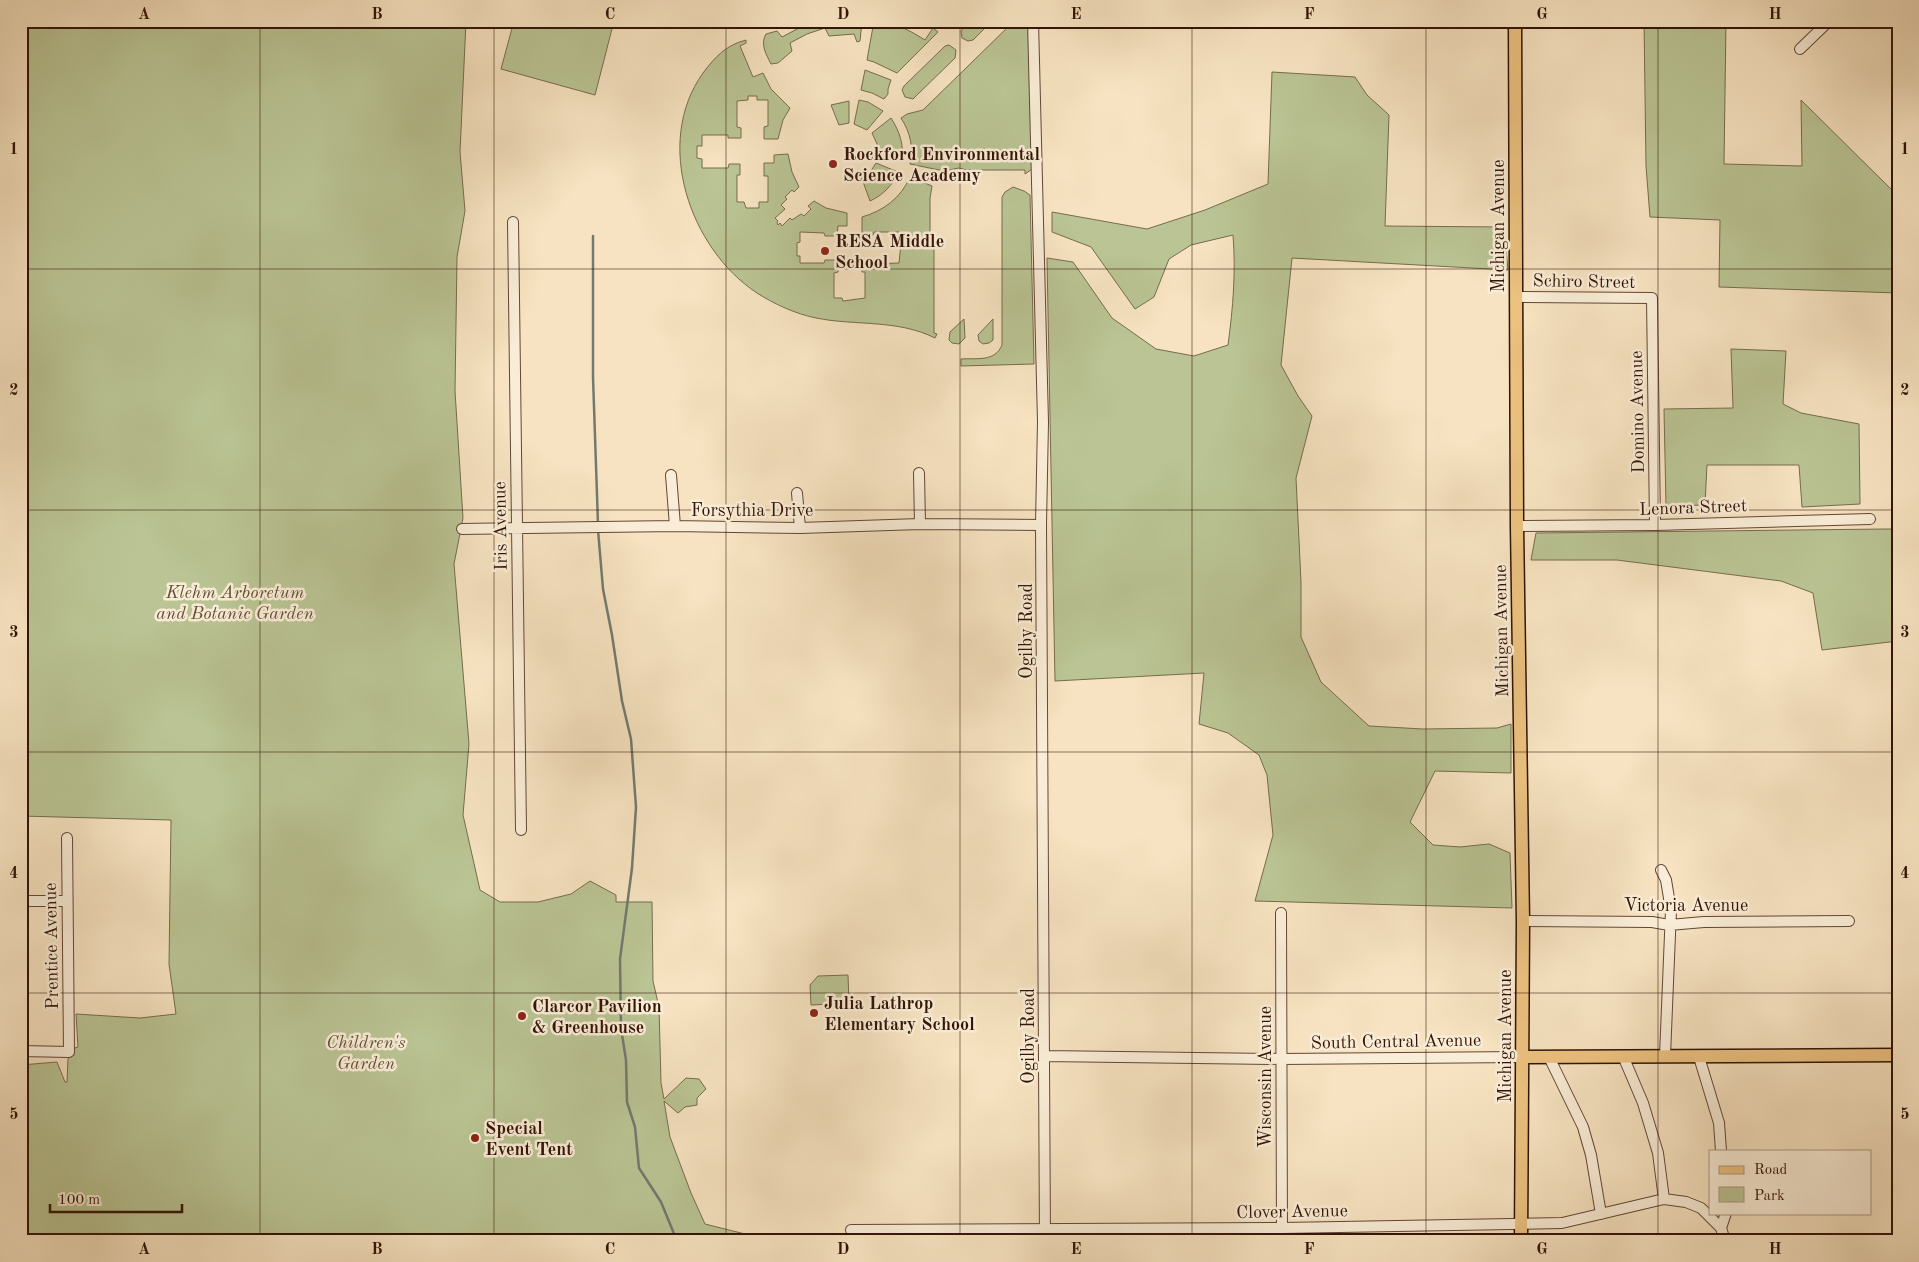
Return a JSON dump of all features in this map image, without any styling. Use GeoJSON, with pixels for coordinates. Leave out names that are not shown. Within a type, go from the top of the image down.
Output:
{"type":"FeatureCollection","features":[{"type":"Feature","properties":{"kind":"main road","name":"Michigan Avenue"},"geometry":{"type":"LineString","coordinates":[[1515,21],[1517,526],[1523,921],[1521,1241]]}},
{"type":"Feature","properties":{"kind":"main road","name":"South Central Avenue"},"geometry":{"type":"LineString","coordinates":[[1522,1057],[1898,1056]]}},
{"type":"Feature","properties":{"kind":"street","name":"Ogilby Road"},"geometry":{"type":"LineString","coordinates":[[1033,21],[1043,412],[1041,525],[1045,1241]]}},
{"type":"Feature","properties":{"kind":"street"},"geometry":{"type":"LineString","coordinates":[[1800,49],[1829,21]]}},
{"type":"Feature","properties":{"kind":"street","name":"Iris Avenue"},"geometry":{"type":"LineString","coordinates":[[513,222],[521,830]]}},
{"type":"Feature","properties":{"kind":"street","name":"Schiro Street"},"geometry":{"type":"LineString","coordinates":[[1516,297],[1652,298]]}},
{"type":"Feature","properties":{"kind":"street","name":"Domino Avenue"},"geometry":{"type":"LineString","coordinates":[[1652,298],[1655,525]]}},
{"type":"Feature","properties":{"kind":"street"},"geometry":{"type":"LineString","coordinates":[[919,473],[920,524]]}},
{"type":"Feature","properties":{"kind":"street"},"geometry":{"type":"LineString","coordinates":[[671,475],[675,526]]}},
{"type":"Feature","properties":{"kind":"street"},"geometry":{"type":"LineString","coordinates":[[797,493],[800,528]]}},
{"type":"Feature","properties":{"kind":"street","name":"Lenora Street"},"geometry":{"type":"LineString","coordinates":[[1517,526],[1655,525],[1870,519]]}},
{"type":"Feature","properties":{"kind":"street","name":"Forsythia Drive"},"geometry":{"type":"LineString","coordinates":[[462,529],[675,526],[800,528],[920,524],[1041,525]]}},
{"type":"Feature","properties":{"kind":"street","name":"Prentice Avenue"},"geometry":{"type":"LineString","coordinates":[[21,1051],[69,1052],[66,901],[67,838]]}},
{"type":"Feature","properties":{"kind":"street"},"geometry":{"type":"LineString","coordinates":[[1661,870],[1666,880],[1671,910],[1665,1056]]}},
{"type":"Feature","properties":{"kind":"street"},"geometry":{"type":"LineString","coordinates":[[21,901],[66,901]]}},
{"type":"Feature","properties":{"kind":"street","name":"Wisconsin Avenue"},"geometry":{"type":"LineString","coordinates":[[1281,914],[1282,1241]]}},
{"type":"Feature","properties":{"kind":"street","name":"Victoria Avenue"},"geometry":{"type":"LineString","coordinates":[[1523,921],[1652,922],[1670,925],[1704,922],[1849,921]]}},
{"type":"Feature","properties":{"kind":"street","name":"South Central Avenue"},"geometry":{"type":"LineString","coordinates":[[1045,1056],[1281,1059],[1522,1057]]}},
{"type":"Feature","properties":{"kind":"street"},"geometry":{"type":"LineString","coordinates":[[1548,1056],[1583,1127],[1591,1155],[1601,1214]]}},
{"type":"Feature","properties":{"kind":"street"},"geometry":{"type":"LineString","coordinates":[[1623,1056],[1643,1103],[1656,1145],[1664,1199]]}},
{"type":"Feature","properties":{"kind":"street"},"geometry":{"type":"LineString","coordinates":[[1699,1057],[1719,1123],[1721,1150]]}},
{"type":"Feature","properties":{"kind":"street","name":"Clover Avenue"},"geometry":{"type":"LineString","coordinates":[[850,1230],[1282,1228],[1521,1222],[1562,1223],[1664,1199],[1686,1202],[1701,1208],[1721,1228]]}},
{"type":"Feature","properties":{"kind":"street"},"geometry":{"type":"LineString","coordinates":[[1725,1241],[1721,1228],[1726,1214]]}},
{"type":"Feature","properties":{"kind":"green space","name":"Klehm Arboretum and Botanic Garden"},"geometry":{"type":"Polygon","coordinates":[[[21,21],[466,21],[460,152],[465,211],[457,257],[455,391],[463,518],[454,564],[469,744],[463,815],[480,890],[500,902],[538,902],[571,894],[590,881],[616,895],[616,902],[652,902],[653,981],[659,1007],[661,1083],[664,1099],[686,1078],[699,1079],[706,1089],[697,1098],[697,1105],[685,1107],[678,1113],[664,1101],[670,1137],[691,1193],[705,1224],[757,1237],[778,1234],[802,1241],[21,1241],[21,1065],[57,1062],[65,1082],[67,1082],[68,1059],[75,1048],[78,1047],[76,1014],[140,1018],[176,1014],[169,964],[171,820],[21,816],[21,21]]]}},
{"type":"Feature","properties":{"kind":"green space"},"geometry":{"type":"Polygon","coordinates":[[[514,21],[614,21],[595,95],[501,69],[514,21]]]}},
{"type":"Feature","properties":{"kind":"green space"},"geometry":{"type":"Polygon","coordinates":[[[819,21],[828,21],[829,23],[862,21],[860,41],[857,42],[854,34],[829,36],[825,28],[807,34],[790,43],[792,51],[778,63],[771,64],[764,45],[766,34],[777,31],[782,37],[819,21]]]}},
{"type":"Feature","properties":{"kind":"green space"},"geometry":{"type":"Polygon","coordinates":[[[874,21],[894,24],[925,40],[933,28],[938,32],[897,73],[867,60],[874,21]]]}},
{"type":"Feature","properties":{"kind":"green space"},"geometry":{"type":"Polygon","coordinates":[[[969,21],[992,21],[973,40],[968,41],[962,38],[961,31],[969,21]]]}},
{"type":"Feature","properties":{"kind":"green space"},"geometry":{"type":"Polygon","coordinates":[[[1016,21],[1024,21],[1029,26],[1032,169],[1025,174],[1025,170],[967,170],[959,168],[944,171],[910,164],[912,152],[910,140],[901,118],[907,114],[923,110],[1016,21]]]}},
{"type":"Feature","properties":{"kind":"green space"},"geometry":{"type":"Polygon","coordinates":[[[1644,21],[1726,21],[1724,164],[1802,166],[1801,100],[1898,196],[1898,293],[1719,287],[1720,220],[1650,217],[1646,166],[1644,21]]]}},
{"type":"Feature","properties":{"kind":"green space"},"geometry":{"type":"Polygon","coordinates":[[[746,40],[746,43],[740,46],[753,77],[763,73],[771,89],[790,108],[783,120],[778,139],[764,139],[764,127],[768,126],[768,100],[757,100],[757,96],[748,96],[748,100],[737,101],[737,127],[741,128],[741,138],[728,138],[728,135],[702,135],[702,146],[697,146],[697,158],[702,159],[702,168],[728,168],[729,164],[740,164],[740,175],[737,175],[737,202],[744,202],[746,208],[759,208],[759,202],[768,202],[768,176],[764,176],[764,163],[774,163],[774,155],[788,154],[792,172],[799,187],[794,192],[792,190],[785,197],[787,199],[781,205],[785,209],[775,218],[778,221],[778,225],[780,223],[782,226],[790,218],[792,220],[801,214],[804,216],[811,209],[808,206],[814,201],[826,208],[847,213],[847,226],[838,226],[837,236],[825,236],[824,233],[800,232],[800,242],[797,243],[797,256],[800,256],[800,263],[824,263],[825,260],[838,260],[838,272],[834,273],[834,298],[842,298],[843,301],[865,298],[865,272],[862,272],[862,260],[873,260],[873,264],[899,263],[901,243],[899,243],[899,232],[874,232],[873,235],[862,235],[862,217],[890,203],[902,191],[910,177],[932,186],[930,233],[934,235],[934,333],[937,334],[935,338],[921,332],[891,325],[831,320],[793,311],[757,293],[733,274],[713,250],[697,223],[686,193],[680,162],[681,131],[688,101],[703,73],[722,52],[746,40]]]}},
{"type":"Feature","properties":{"kind":"green space"},"geometry":{"type":"Polygon","coordinates":[[[949,45],[956,50],[955,58],[913,99],[905,97],[902,90],[904,86],[945,46],[949,45]]]}},
{"type":"Feature","properties":{"kind":"green space"},"geometry":{"type":"Polygon","coordinates":[[[865,70],[891,80],[888,94],[884,99],[861,90],[865,70]]]}},
{"type":"Feature","properties":{"kind":"green space"},"geometry":{"type":"Polygon","coordinates":[[[1272,72],[1355,77],[1367,95],[1389,115],[1385,226],[1504,227],[1508,270],[1292,258],[1281,365],[1298,396],[1312,416],[1296,478],[1301,582],[1301,637],[1321,682],[1369,726],[1423,729],[1497,728],[1511,724],[1511,773],[1435,771],[1410,822],[1433,845],[1460,847],[1489,844],[1510,853],[1512,908],[1255,901],[1273,835],[1267,775],[1259,755],[1228,733],[1199,724],[1204,673],[1055,681],[1047,258],[1073,262],[1112,318],[1156,349],[1194,356],[1228,345],[1233,304],[1234,263],[1233,235],[1191,245],[1169,259],[1154,297],[1135,309],[1091,247],[1052,232],[1052,212],[1147,229],[1205,210],[1268,184],[1272,72]]]}},
{"type":"Feature","properties":{"kind":"green space"},"geometry":{"type":"Polygon","coordinates":[[[859,100],[868,102],[883,111],[867,130],[854,124],[859,100]]]}},
{"type":"Feature","properties":{"kind":"green space"},"geometry":{"type":"Polygon","coordinates":[[[849,101],[849,123],[839,125],[831,105],[849,101]]]}},
{"type":"Feature","properties":{"kind":"green space"},"geometry":{"type":"Polygon","coordinates":[[[891,118],[901,139],[902,162],[877,157],[878,146],[872,133],[891,118]]]}},
{"type":"Feature","properties":{"kind":"green space"},"geometry":{"type":"Polygon","coordinates":[[[876,163],[898,172],[887,189],[870,201],[862,179],[869,174],[876,163]]]}},
{"type":"Feature","properties":{"kind":"green space"},"geometry":{"type":"Polygon","coordinates":[[[1013,187],[1030,195],[1034,364],[961,366],[961,359],[990,357],[1002,345],[1002,197],[1005,192],[1013,187]]]}},
{"type":"Feature","properties":{"kind":"green space"},"geometry":{"type":"Polygon","coordinates":[[[964,319],[965,338],[959,344],[952,343],[949,340],[950,332],[964,319]]]}},
{"type":"Feature","properties":{"kind":"green space"},"geometry":{"type":"Polygon","coordinates":[[[993,319],[993,340],[983,344],[979,341],[978,335],[993,319]]]}},
{"type":"Feature","properties":{"kind":"green space"},"geometry":{"type":"Polygon","coordinates":[[[1731,349],[1786,351],[1783,404],[1801,413],[1859,424],[1860,504],[1802,507],[1799,465],[1707,465],[1705,505],[1666,506],[1664,409],[1733,408],[1731,349]]]}},
{"type":"Feature","properties":{"kind":"green space"},"geometry":{"type":"Polygon","coordinates":[[[1898,529],[1898,641],[1822,650],[1813,593],[1781,581],[1617,560],[1531,560],[1536,533],[1898,529]]]}},
{"type":"Feature","properties":{"kind":"green space"},"geometry":{"type":"Polygon","coordinates":[[[848,975],[849,1003],[811,1005],[810,985],[818,976],[848,975]]]}},
{"type":"Feature","properties":{"kind":"waterway"},"geometry":{"type":"LineString","coordinates":[[593,236],[593,377],[598,524]]}},
{"type":"Feature","properties":{"kind":"waterway"},"geometry":{"type":"LineString","coordinates":[[598,530],[603,589],[622,701],[631,739],[636,807],[632,868],[620,959],[621,1028],[626,1060],[627,1102],[635,1127],[639,1168],[661,1202],[677,1241]]}},
{"type":"Feature","properties":{"kind":"place","name":"Rockford Environmental Science Academy"},"geometry":{"type":"Point","coordinates":[833,164]}},
{"type":"Feature","properties":{"kind":"place","name":"RESA Middle School"},"geometry":{"type":"Point","coordinates":[825,251]}},
{"type":"Feature","properties":{"kind":"place","name":"Julia Lathrop Elementary School"},"geometry":{"type":"Point","coordinates":[814,1013]}},
{"type":"Feature","properties":{"kind":"place","name":"Clarcor Pavilion & Greenhouse"},"geometry":{"type":"Point","coordinates":[522,1016]}},
{"type":"Feature","properties":{"kind":"place","name":"Special Event Tent"},"geometry":{"type":"Point","coordinates":[475,1138]}},
{"type":"Feature","properties":{"kind":"park label","name":"Children's Garden"},"geometry":{"type":"Point","coordinates":[366,1052]}}]}
